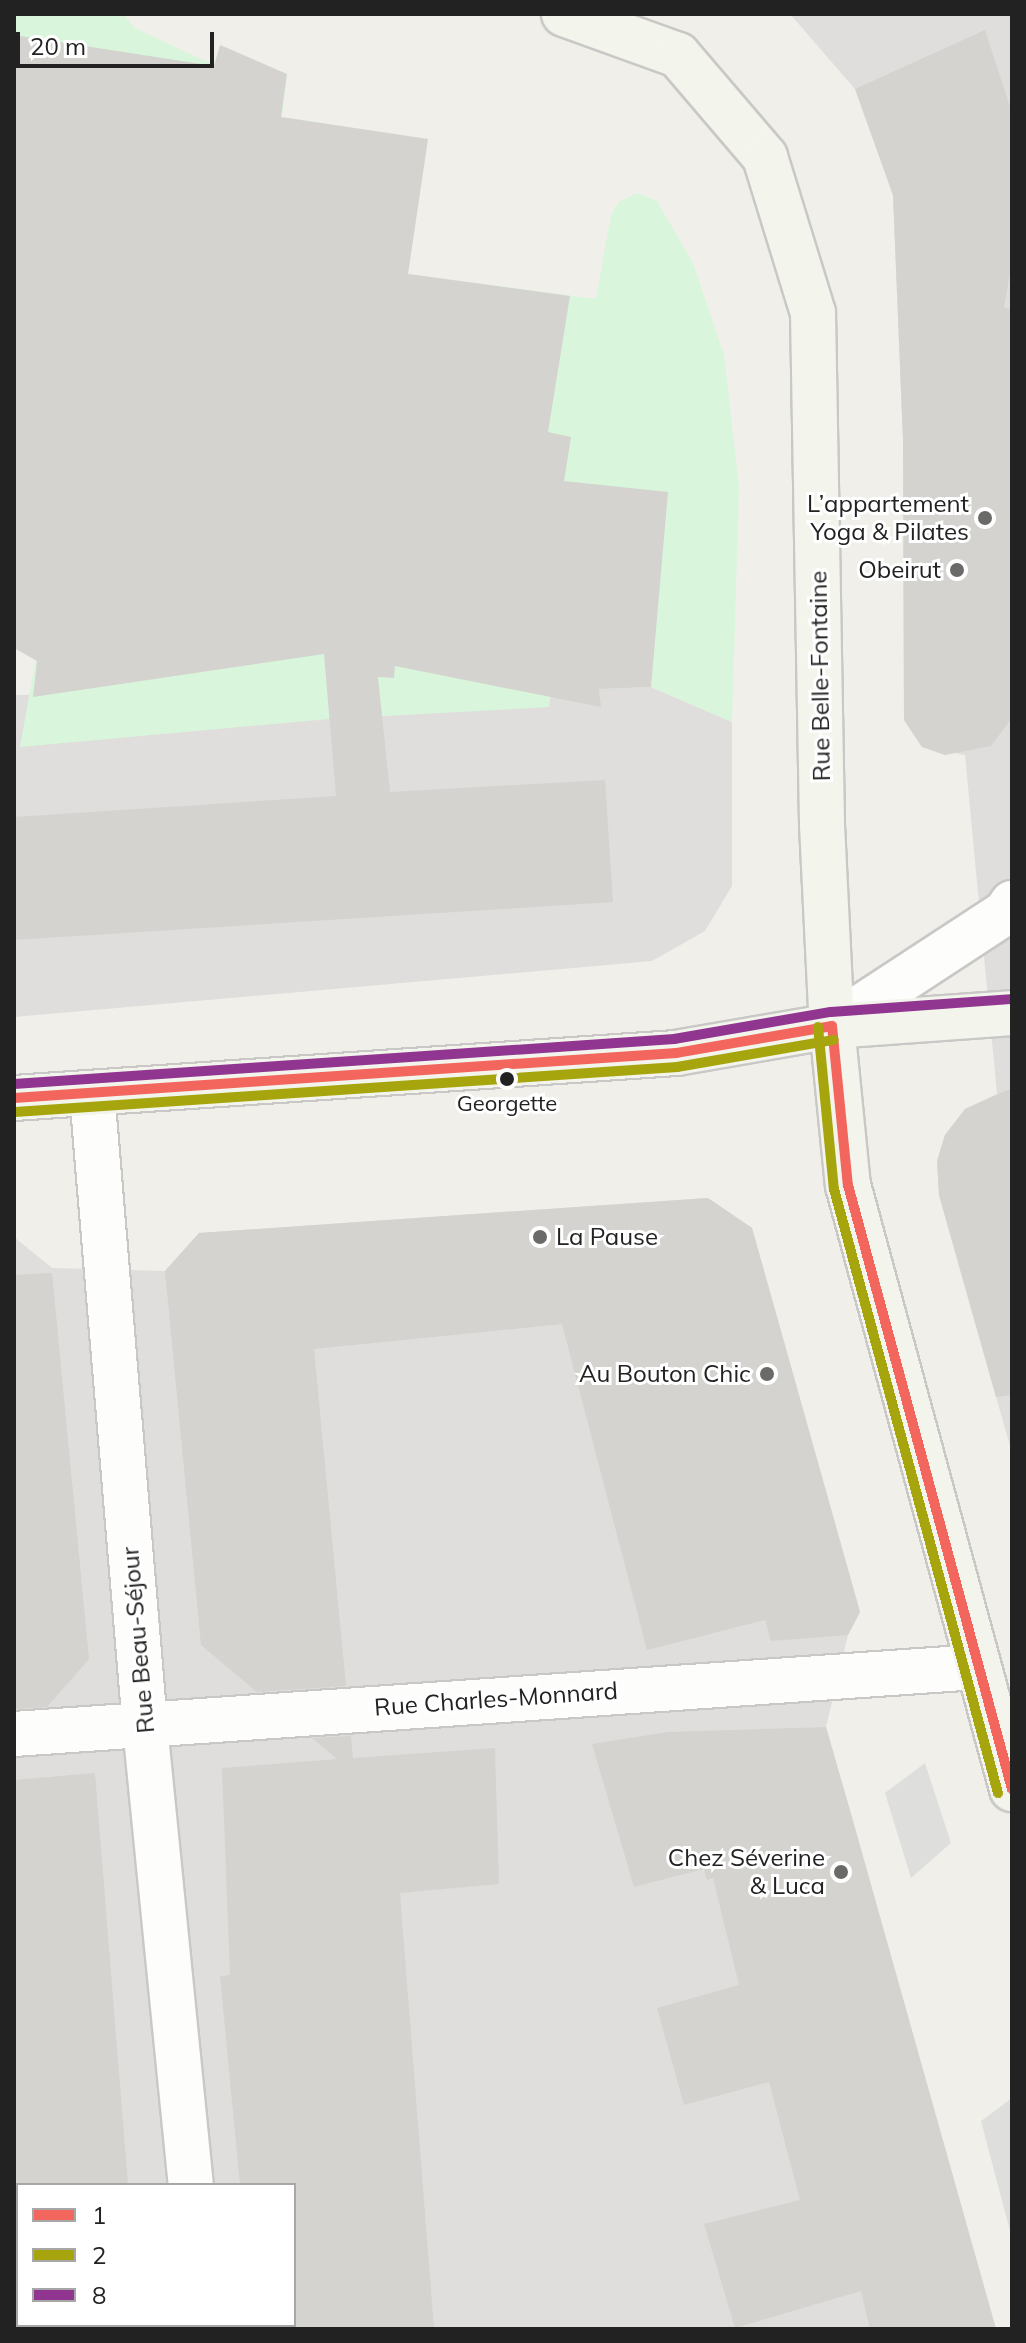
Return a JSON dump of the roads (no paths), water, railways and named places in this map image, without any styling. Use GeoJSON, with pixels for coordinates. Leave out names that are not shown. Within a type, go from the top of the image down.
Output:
{"type":"FeatureCollection","features":[{"type":"Feature","properties":{"kind":"main road","name":"Rue Belle-Fontaine"},"geometry":{"type":"LineString","coordinates":[[564,14],[678,55],[765,157],[813,313],[822,825],[832,1026],[848,1185],[1012,1789]]}},
{"type":"Feature","properties":{"kind":"main road"},"geometry":{"type":"LineString","coordinates":[[14,1098],[676,1053],[832,1026],[1012,1013]]}},
{"type":"Feature","properties":{"kind":"street"},"geometry":{"type":"LineString","coordinates":[[832,1026],[1012,903]]}},
{"type":"Feature","properties":{"kind":"street","name":"Rue Beau-Séjour"},"geometry":{"type":"LineString","coordinates":[[92,1093],[145,1726],[191,2183]]}},
{"type":"Feature","properties":{"kind":"street","name":"Rue Charles-Monnard"},"geometry":{"type":"LineString","coordinates":[[14,1734],[978,1667]]}},
{"type":"Feature","properties":{"kind":"place","name":"L’appartement Yoga & Pilates"},"geometry":{"type":"Point","coordinates":[985,518]}},
{"type":"Feature","properties":{"kind":"place","name":"Obeirut"},"geometry":{"type":"Point","coordinates":[957,570]}},
{"type":"Feature","properties":{"kind":"place","name":"Georgette"},"geometry":{"type":"Point","coordinates":[507,1079]}},
{"type":"Feature","properties":{"kind":"place","name":"La Pause"},"geometry":{"type":"Point","coordinates":[540,1237]}},
{"type":"Feature","properties":{"kind":"place","name":"Au Bouton Chic"},"geometry":{"type":"Point","coordinates":[767,1374]}},
{"type":"Feature","properties":{"kind":"place","name":"Chez Séverine & Luca"},"geometry":{"type":"Point","coordinates":[841,1872]}}]}
